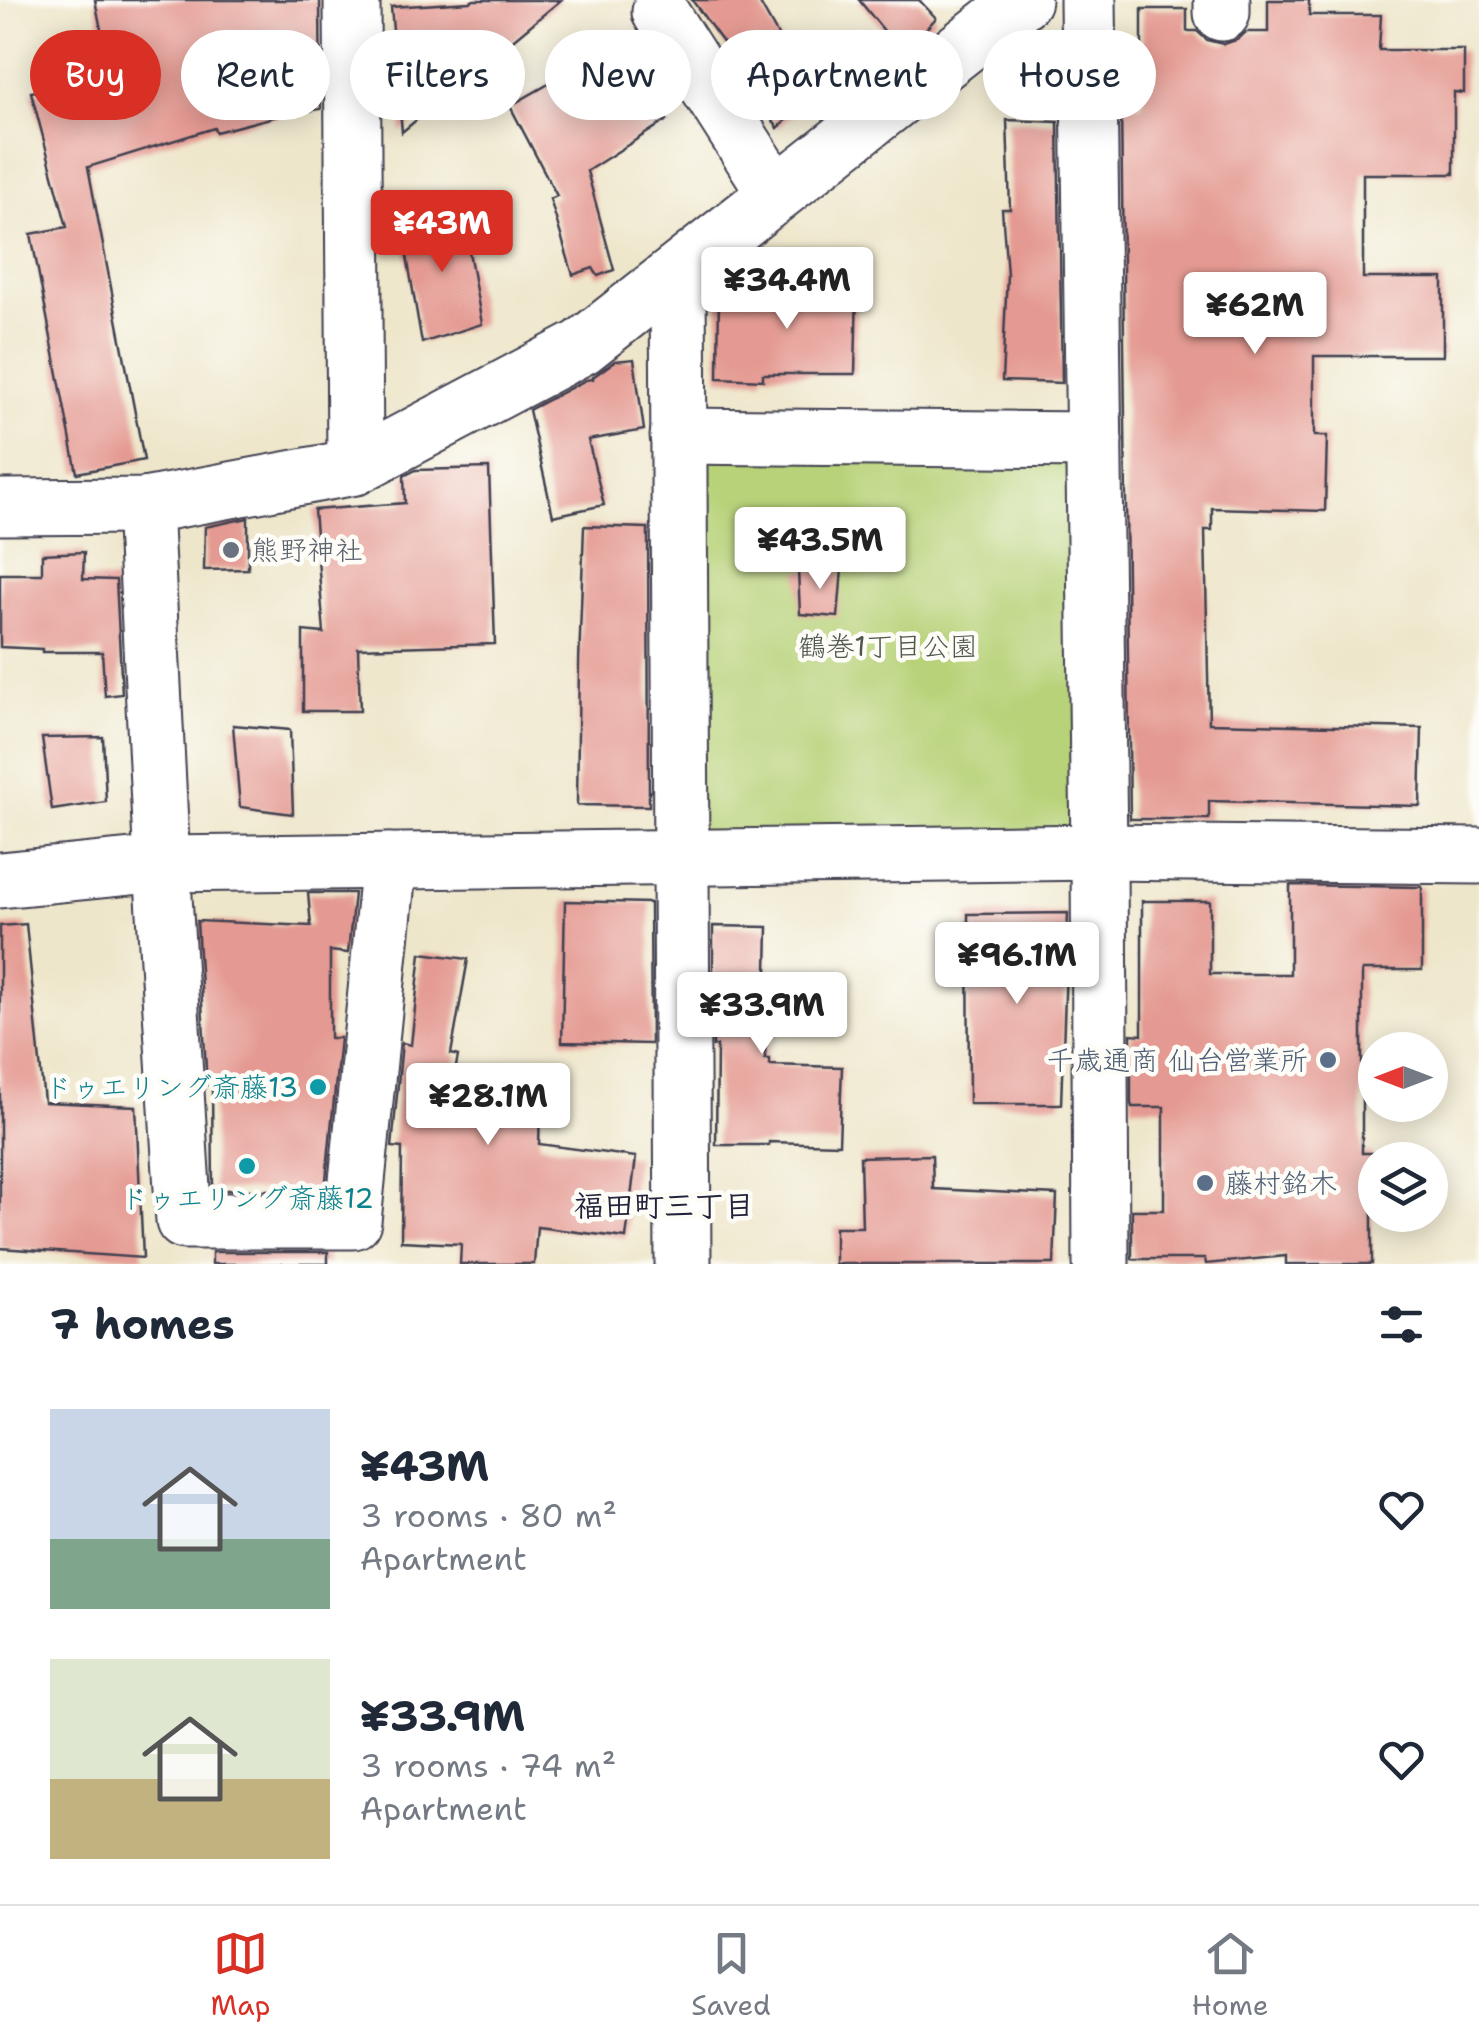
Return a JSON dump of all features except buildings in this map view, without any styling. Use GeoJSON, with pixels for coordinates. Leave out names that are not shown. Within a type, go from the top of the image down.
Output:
{"type":"FeatureCollection","features":[{"type":"Feature","properties":{"kind":"street"},"geometry":{"type":"LineString","coordinates":[[352,0],[355,466]]}},
{"type":"Feature","properties":{"kind":"street"},"geometry":{"type":"LineString","coordinates":[[0,506],[144,506],[355,466],[582,347],[1023,0]]}},
{"type":"Feature","properties":{"kind":"street"},"geometry":{"type":"LineString","coordinates":[[1088,0],[1101,1264]]}},
{"type":"Feature","properties":{"kind":"street"},"geometry":{"type":"LineString","coordinates":[[660,12],[776,194]]}},
{"type":"Feature","properties":{"kind":"street"},"geometry":{"type":"LineString","coordinates":[[678,272],[683,1264]]}},
{"type":"Feature","properties":{"kind":"street"},"geometry":{"type":"LineString","coordinates":[[678,436],[1094,440]]}},
{"type":"Feature","properties":{"kind":"street"},"geometry":{"type":"LineString","coordinates":[[144,506],[184,1220],[352,1220],[389,861]]}},
{"type":"Feature","properties":{"kind":"street"},"geometry":{"type":"LineString","coordinates":[[0,880],[162,864],[1099,852],[1479,856]]}},
{"type":"Feature","properties":{"kind":"green space","name":"鶴巻1丁目公園"},"geometry":{"type":"Polygon","coordinates":[[[678,436],[1094,440],[1099,852],[681,858],[678,436]]]}},
{"type":"Feature","properties":{"kind":"place","name":"熊野神社"},"geometry":{"type":"Point","coordinates":[231,550]}},
{"type":"Feature","properties":{"kind":"place","name":"千歳通商 仙台営業所"},"geometry":{"type":"Point","coordinates":[1328,1060]}},
{"type":"Feature","properties":{"kind":"place","name":"ドゥエリング斎藤13"},"geometry":{"type":"Point","coordinates":[318,1087]}},
{"type":"Feature","properties":{"kind":"place","name":"ドゥエリング斎藤12"},"geometry":{"type":"Point","coordinates":[247,1166]}},
{"type":"Feature","properties":{"kind":"place","name":"藤村銘木"},"geometry":{"type":"Point","coordinates":[1205,1183]}},
{"type":"Feature","properties":{"kind":"district","name":"福田町三丁目"},"geometry":{"type":"Point","coordinates":[664,1205]}}]}
